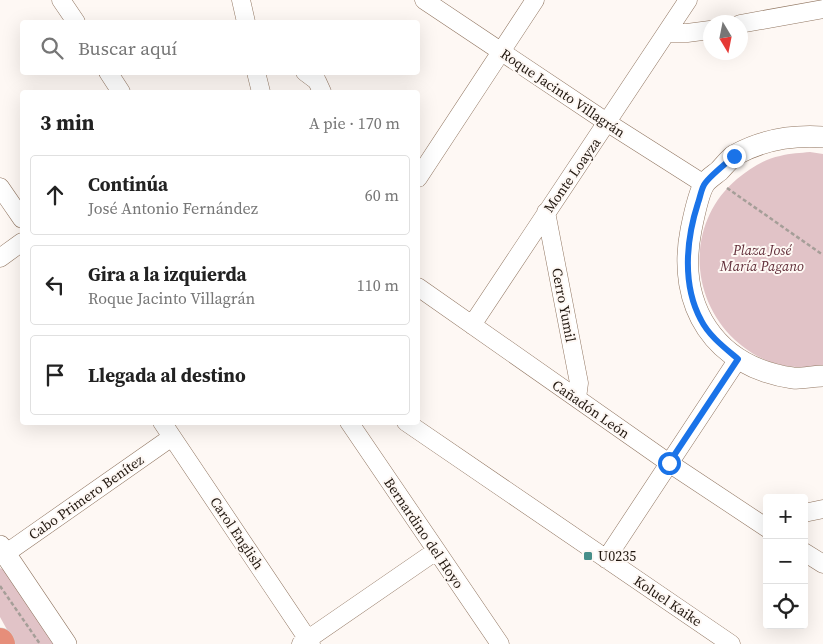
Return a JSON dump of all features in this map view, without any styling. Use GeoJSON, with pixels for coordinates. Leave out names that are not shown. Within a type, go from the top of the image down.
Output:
{"type":"FeatureCollection","features":[{"type":"Feature","properties":{"kind":"street"},"geometry":{"type":"LineString","coordinates":[[61,0],[75,20]]}},
{"type":"Feature","properties":{"kind":"street"},"geometry":{"type":"LineString","coordinates":[[241,0],[246,20]]}},
{"type":"Feature","properties":{"kind":"street","name":"Roque Jacinto Villagrán"},"geometry":{"type":"LineString","coordinates":[[424,0],[608,123],[707,181]]}},
{"type":"Feature","properties":{"kind":"street"},"geometry":{"type":"LineString","coordinates":[[420,175],[535,0]]}},
{"type":"Feature","properties":{"kind":"street","name":"Monte Loayza"},"geometry":{"type":"LineString","coordinates":[[472,325],[688,0]]}},
{"type":"Feature","properties":{"kind":"street"},"geometry":{"type":"LineString","coordinates":[[748,23],[823,9]]}},
{"type":"Feature","properties":{"kind":"street"},"geometry":{"type":"LineString","coordinates":[[667,33],[703,31]]}},
{"type":"Feature","properties":{"kind":"street"},"geometry":{"type":"LineString","coordinates":[[110,75],[120,90]]}},
{"type":"Feature","properties":{"kind":"street"},"geometry":{"type":"LineString","coordinates":[[256,75],[259,90]]}},
{"type":"Feature","properties":{"kind":"street"},"geometry":{"type":"LineString","coordinates":[[309,75],[317,81],[321,90]]}},
{"type":"Feature","properties":{"kind":"street"},"geometry":{"type":"LineString","coordinates":[[823,137],[805,136],[767,141],[734,156],[707,181],[694,217],[688,247],[689,278],[695,306],[701,321],[712,336],[738,359],[761,370],[794,378],[823,376]]}},
{"type":"Feature","properties":{"kind":"street"},"geometry":{"type":"LineString","coordinates":[[0,187],[20,216]]}},
{"type":"Feature","properties":{"kind":"street","name":"Cerro Yumil"},"geometry":{"type":"LineString","coordinates":[[546,212],[579,383],[576,398]]}},
{"type":"Feature","properties":{"kind":"street"},"geometry":{"type":"LineString","coordinates":[[0,258],[20,243]]}},
{"type":"Feature","properties":{"kind":"street","name":"Cañadón León"},"geometry":{"type":"LineString","coordinates":[[420,288],[669,463],[763,523]]}},
{"type":"Feature","properties":{"kind":"street"},"geometry":{"type":"LineString","coordinates":[[606,558],[738,359]]}},
{"type":"Feature","properties":{"kind":"street","name":"Bernardino del Hoyo"},"geometry":{"type":"LineString","coordinates":[[351,425],[500,644]]}},
{"type":"Feature","properties":{"kind":"street","name":"Koluel Kaike"},"geometry":{"type":"LineString","coordinates":[[410,425],[730,644]]}},
{"type":"Feature","properties":{"kind":"street","name":"Cabo Primero Benítez"},"geometry":{"type":"LineString","coordinates":[[2,552],[167,430]]}},
{"type":"Feature","properties":{"kind":"street","name":"Carol English"},"geometry":{"type":"LineString","coordinates":[[167,430],[307,642]]}},
{"type":"Feature","properties":{"kind":"street"},"geometry":{"type":"LineString","coordinates":[[808,512],[823,509]]}},
{"type":"Feature","properties":{"kind":"street"},"geometry":{"type":"LineString","coordinates":[[307,642],[436,551]]}},
{"type":"Feature","properties":{"kind":"street"},"geometry":{"type":"LineString","coordinates":[[2,552],[66,644]]}},
{"type":"Feature","properties":{"kind":"street"},"geometry":{"type":"LineString","coordinates":[[808,555],[823,564]]}},
{"type":"Feature","properties":{"kind":"street"},"geometry":{"type":"LineString","coordinates":[[0,635],[2,643]]}},
{"type":"Feature","properties":{"kind":"path"},"geometry":{"type":"LineString","coordinates":[[707,181],[727,188],[823,255]]}},
{"type":"Feature","properties":{"kind":"path"},"geometry":{"type":"LineString","coordinates":[[0,586],[40,644]]}},
{"type":"Feature","properties":{"kind":"green space","name":"Plaza José María Pagano"},"geometry":{"type":"Polygon","coordinates":[[[810,152],[823,154],[823,366],[786,366],[769,361],[748,351],[735,340],[720,322],[708,302],[702,281],[700,259],[702,237],[709,216],[721,196],[737,179],[768,159],[788,154],[810,152]]]}},
{"type":"Feature","properties":{"kind":"green space"},"geometry":{"type":"Polygon","coordinates":[[[0,568],[9,572],[57,644],[15,644],[0,617],[0,568]]]}},
{"type":"Feature","properties":{"kind":"place","name":"U0235"},"geometry":{"type":"Point","coordinates":[588,556]}},
{"type":"Feature","properties":{"kind":"route"},"geometry":{"type":"LineString","coordinates":[[669,463],[738,359],[712,336],[701,321],[695,306],[689,278],[688,247],[694,217],[704,184],[734,156]]}}]}
